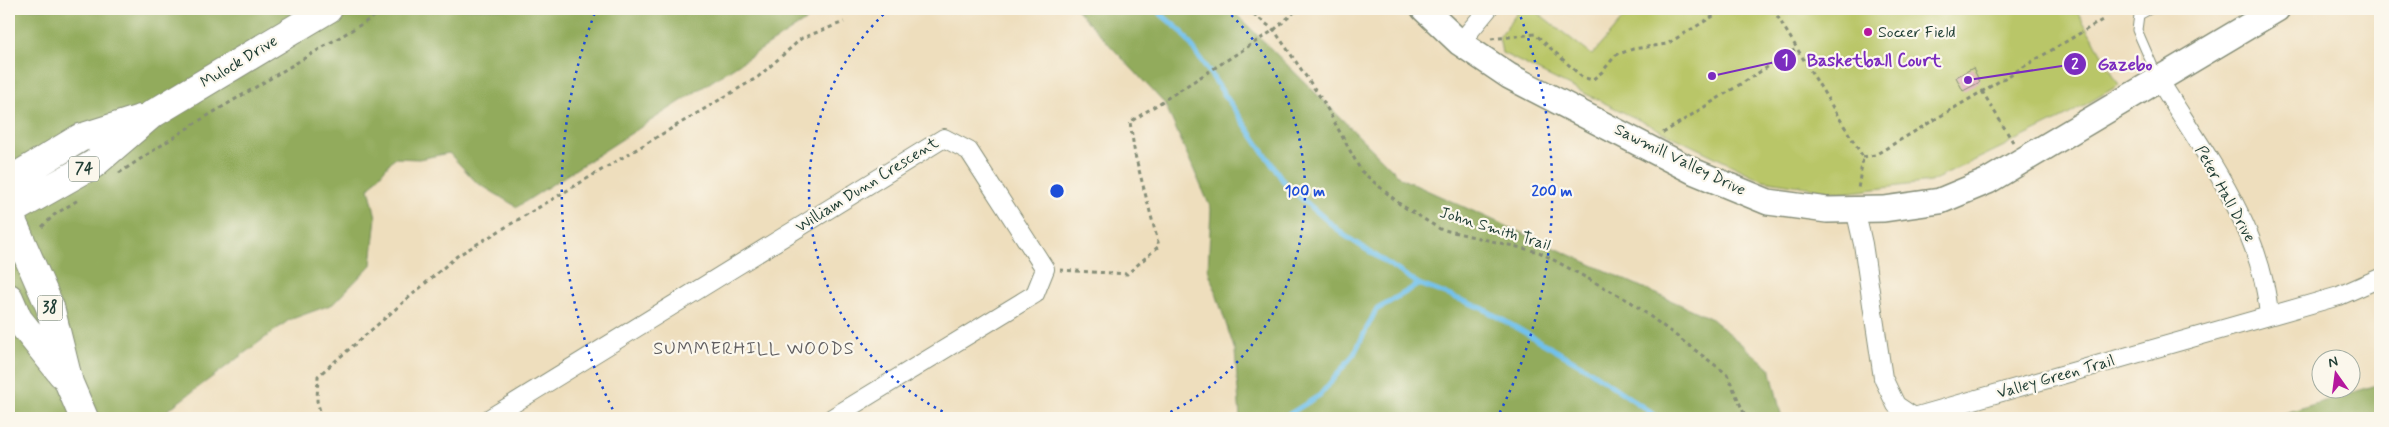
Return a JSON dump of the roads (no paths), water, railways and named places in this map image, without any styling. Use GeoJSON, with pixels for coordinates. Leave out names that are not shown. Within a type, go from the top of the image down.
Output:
{"type":"FeatureCollection","features":[{"type":"Feature","properties":{"kind":"main road","name":"Mulock Drive"},"geometry":{"type":"LineString","coordinates":[[9,213],[94,164],[151,115],[328,9]]}},
{"type":"Feature","properties":{"kind":"main road","name":"Mulock Drive"},"geometry":{"type":"LineString","coordinates":[[9,181],[80,138],[151,115]]}},
{"type":"Feature","properties":{"kind":"main road","name":"38"},"geometry":{"type":"LineString","coordinates":[[9,213],[50,307],[69,383],[84,418]]}},
{"type":"Feature","properties":{"kind":"main road","name":"38"},"geometry":{"type":"LineString","coordinates":[[9,298],[18,319],[69,383]]}},
{"type":"Feature","properties":{"kind":"street","name":"Sawmill Valley Drive"},"geometry":{"type":"LineString","coordinates":[[1424,9],[1460,43],[1510,76],[1695,172],[1768,202],[1827,210],[1884,210],[1940,201],[1988,181],[2277,9]]}},
{"type":"Feature","properties":{"kind":"street"},"geometry":{"type":"LineString","coordinates":[[1460,43],[1488,9]]}},
{"type":"Feature","properties":{"kind":"street","name":"Peter Hall Drive"},"geometry":{"type":"LineString","coordinates":[[2159,80],[2232,200],[2251,240],[2268,296],[2269,316]]}},
{"type":"Feature","properties":{"kind":"street","name":"William Dunn Crescent"},"geometry":{"type":"LineString","coordinates":[[496,417],[944,138],[969,151],[1045,269],[1035,294],[832,418]]}},
{"type":"Feature","properties":{"kind":"street","name":"Valley Green Trail"},"geometry":{"type":"LineString","coordinates":[[1855,209],[1863,244],[1883,378],[1896,405],[1914,417],[2339,296],[2380,278]]}},
{"type":"Feature","properties":{"kind":"lane"},"geometry":{"type":"LineString","coordinates":[[2150,9],[2139,15],[2137,30],[2159,80]]}},
{"type":"Feature","properties":{"kind":"waterway"},"geometry":{"type":"LineString","coordinates":[[1155,9],[1182,32],[1286,185],[1344,235],[1419,284],[1482,308],[1586,368],[1659,418]]}},
{"type":"Feature","properties":{"kind":"waterway"},"geometry":{"type":"LineString","coordinates":[[1283,418],[1320,395],[1354,354],[1376,310],[1419,284]]}},
{"type":"Feature","properties":{"kind":"place","name":"Soccer Field"},"geometry":{"type":"Point","coordinates":[1868,32]}},
{"type":"Feature","properties":{"kind":"place","name":"Basketball Court"},"geometry":{"type":"Point","coordinates":[1712,76]}},
{"type":"Feature","properties":{"kind":"place","name":"Gazebo"},"geometry":{"type":"Point","coordinates":[1968,80]}},
{"type":"Feature","properties":{"kind":"district","name":"SUMMERHILL WOODS"},"geometry":{"type":"Point","coordinates":[754,349]}}]}
